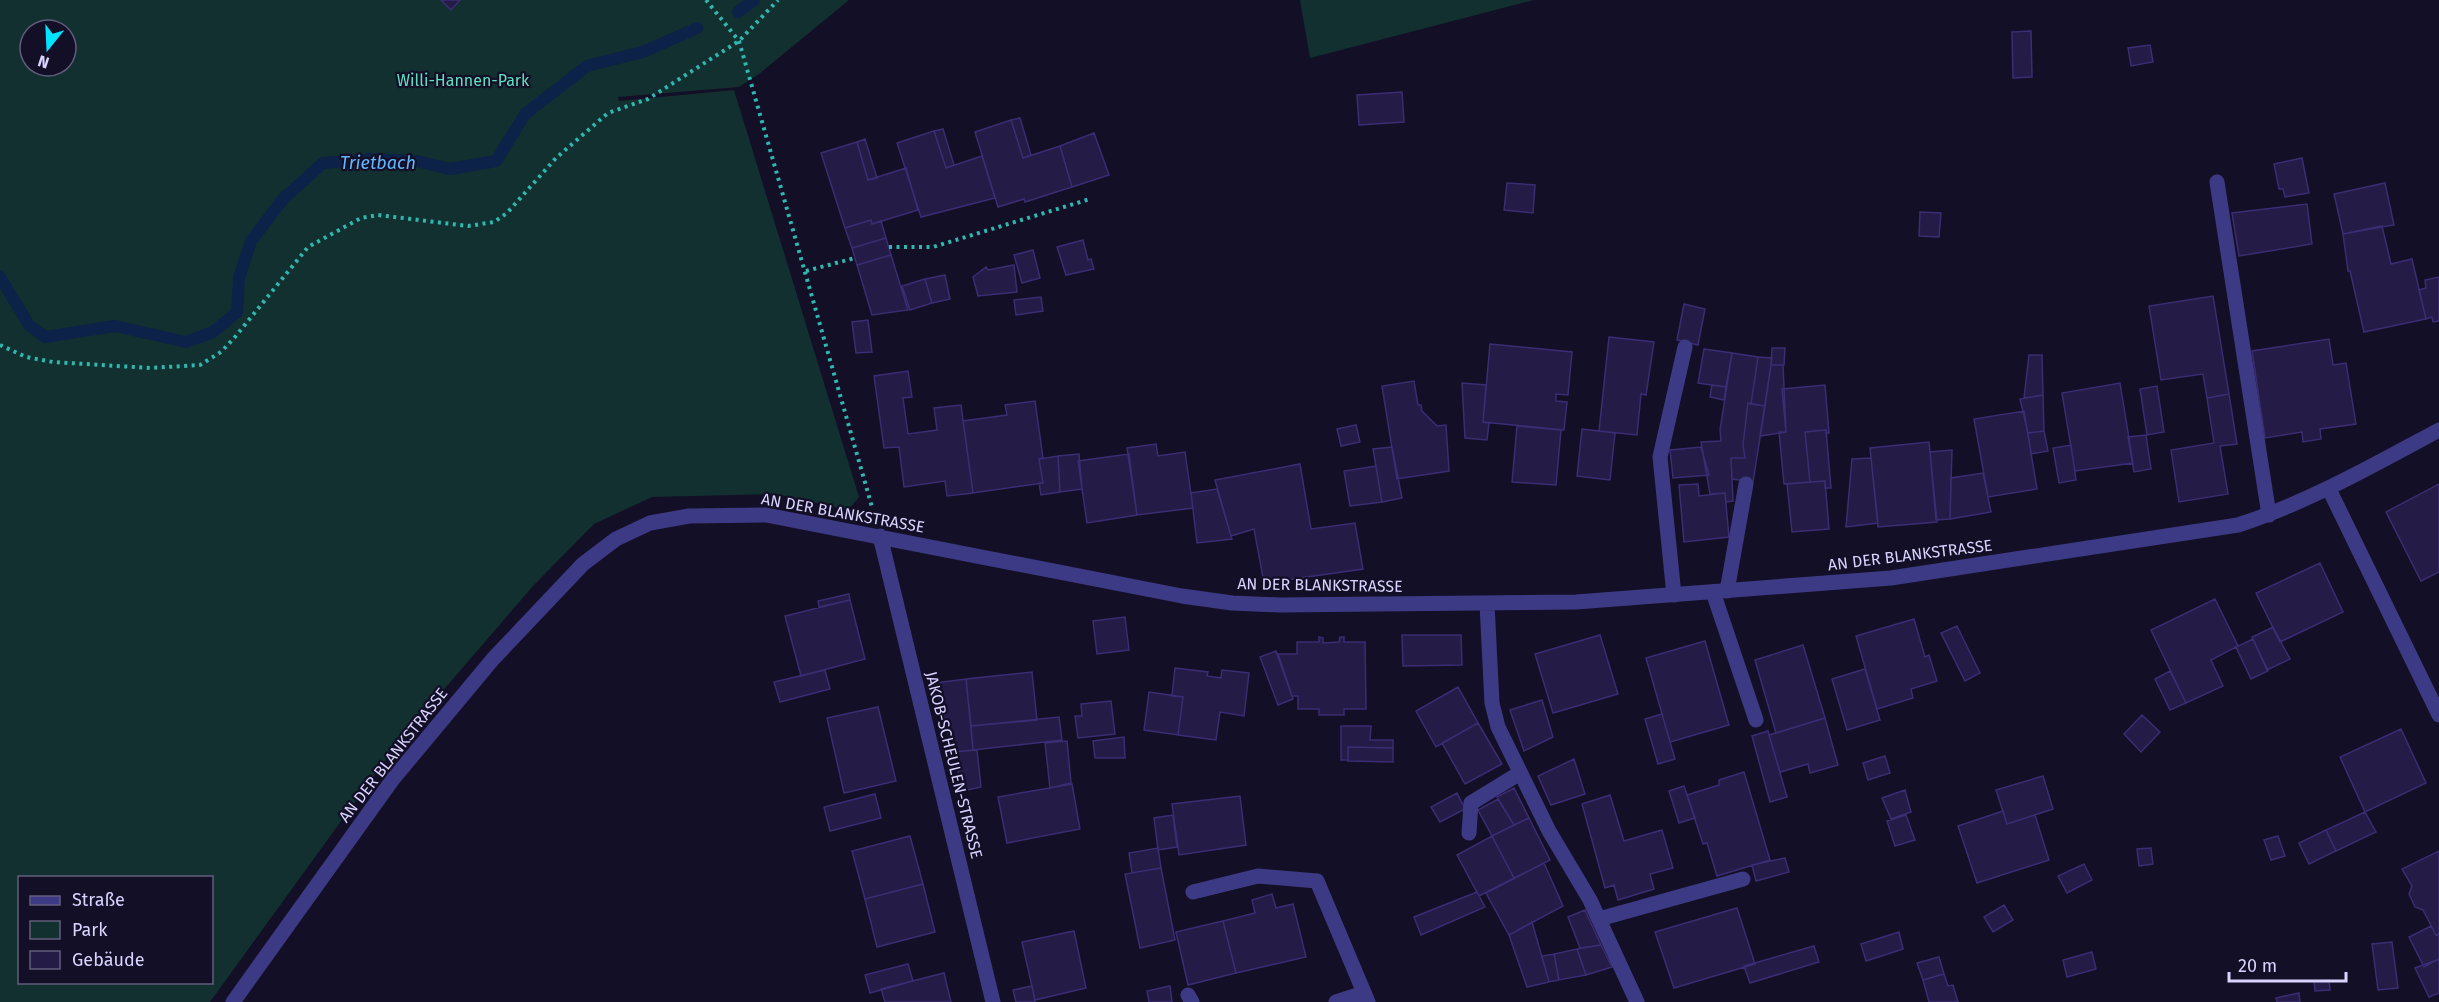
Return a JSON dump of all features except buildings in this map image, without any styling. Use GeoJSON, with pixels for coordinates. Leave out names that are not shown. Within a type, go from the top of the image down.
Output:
{"type":"FeatureCollection","features":[{"type":"Feature","properties":{"kind":"street"},"geometry":{"type":"LineString","coordinates":[[2217,182],[2269,515]]}},
{"type":"Feature","properties":{"kind":"street"},"geometry":{"type":"LineString","coordinates":[[1674,595],[1660,457],[1684,347]]}},
{"type":"Feature","properties":{"kind":"street","name":"AN DER BLANKSTRASSE"},"geometry":{"type":"LineString","coordinates":[[233,1002],[393,780],[433,730],[553,594],[584,564],[616,539],[650,523],[721,514],[766,515],[1032,568],[1232,603],[1486,604],[1674,595],[1891,578],[2238,525],[2269,515],[2329,489],[2439,430]]}},
{"type":"Feature","properties":{"kind":"street"},"geometry":{"type":"LineString","coordinates":[[1746,484],[1720,592],[1756,720]]}},
{"type":"Feature","properties":{"kind":"street"},"geometry":{"type":"LineString","coordinates":[[2329,489],[2439,715]]}},
{"type":"Feature","properties":{"kind":"street","name":"JAKOB-SCHEULEN-STRASSE"},"geometry":{"type":"LineString","coordinates":[[880,537],[993,1002]]}},
{"type":"Feature","properties":{"kind":"street"},"geometry":{"type":"LineString","coordinates":[[1486,604],[1495,716],[1520,772],[1599,919],[1637,1002]]}},
{"type":"Feature","properties":{"kind":"street"},"geometry":{"type":"LineString","coordinates":[[1469,833],[1471,803],[1520,772]]}},
{"type":"Feature","properties":{"kind":"street"},"geometry":{"type":"LineString","coordinates":[[1193,892],[1258,876],[1317,881],[1366,998],[1336,1002]]}},
{"type":"Feature","properties":{"kind":"street"},"geometry":{"type":"LineString","coordinates":[[1599,919],[1743,879]]}},
{"type":"Feature","properties":{"kind":"path"},"geometry":{"type":"LineString","coordinates":[[706,0],[739,41],[880,537]]}},
{"type":"Feature","properties":{"kind":"path"},"geometry":{"type":"LineString","coordinates":[[0,345],[26,357],[53,362],[150,368],[200,365],[210,360],[231,342],[308,247],[361,218],[378,215],[468,226],[494,222],[507,213],[564,151],[608,113],[648,99],[739,41],[778,0]]}},
{"type":"Feature","properties":{"kind":"path"},"geometry":{"type":"LineString","coordinates":[[889,247],[933,247],[1090,199]]}},
{"type":"Feature","properties":{"kind":"path"},"geometry":{"type":"LineString","coordinates":[[806,272],[855,258]]}},
{"type":"Feature","properties":{"kind":"green space","name":"Willi-Hannen-Park"},"geometry":{"type":"Polygon","coordinates":[[[0,0],[849,0],[759,74],[739,87],[618,97],[619,101],[734,90],[859,497],[848,510],[776,494],[652,497],[594,524],[533,586],[397,744],[210,1002],[0,1002],[0,0]]]}},
{"type":"Feature","properties":{"kind":"green space"},"geometry":{"type":"Polygon","coordinates":[[[1300,0],[1534,0],[1310,58],[1300,0]]]}},
{"type":"Feature","properties":{"kind":"waterway","name":"Trietbach"},"geometry":{"type":"LineString","coordinates":[[738,12],[754,0]]}},
{"type":"Feature","properties":{"kind":"waterway","name":"Trietbach"},"geometry":{"type":"LineString","coordinates":[[0,277],[29,325],[45,337],[115,326],[186,342],[213,332],[237,312],[239,278],[251,241],[283,199],[323,163],[371,159],[417,161],[450,169],[496,161],[525,114],[587,66],[643,52],[697,28]]}}]}
